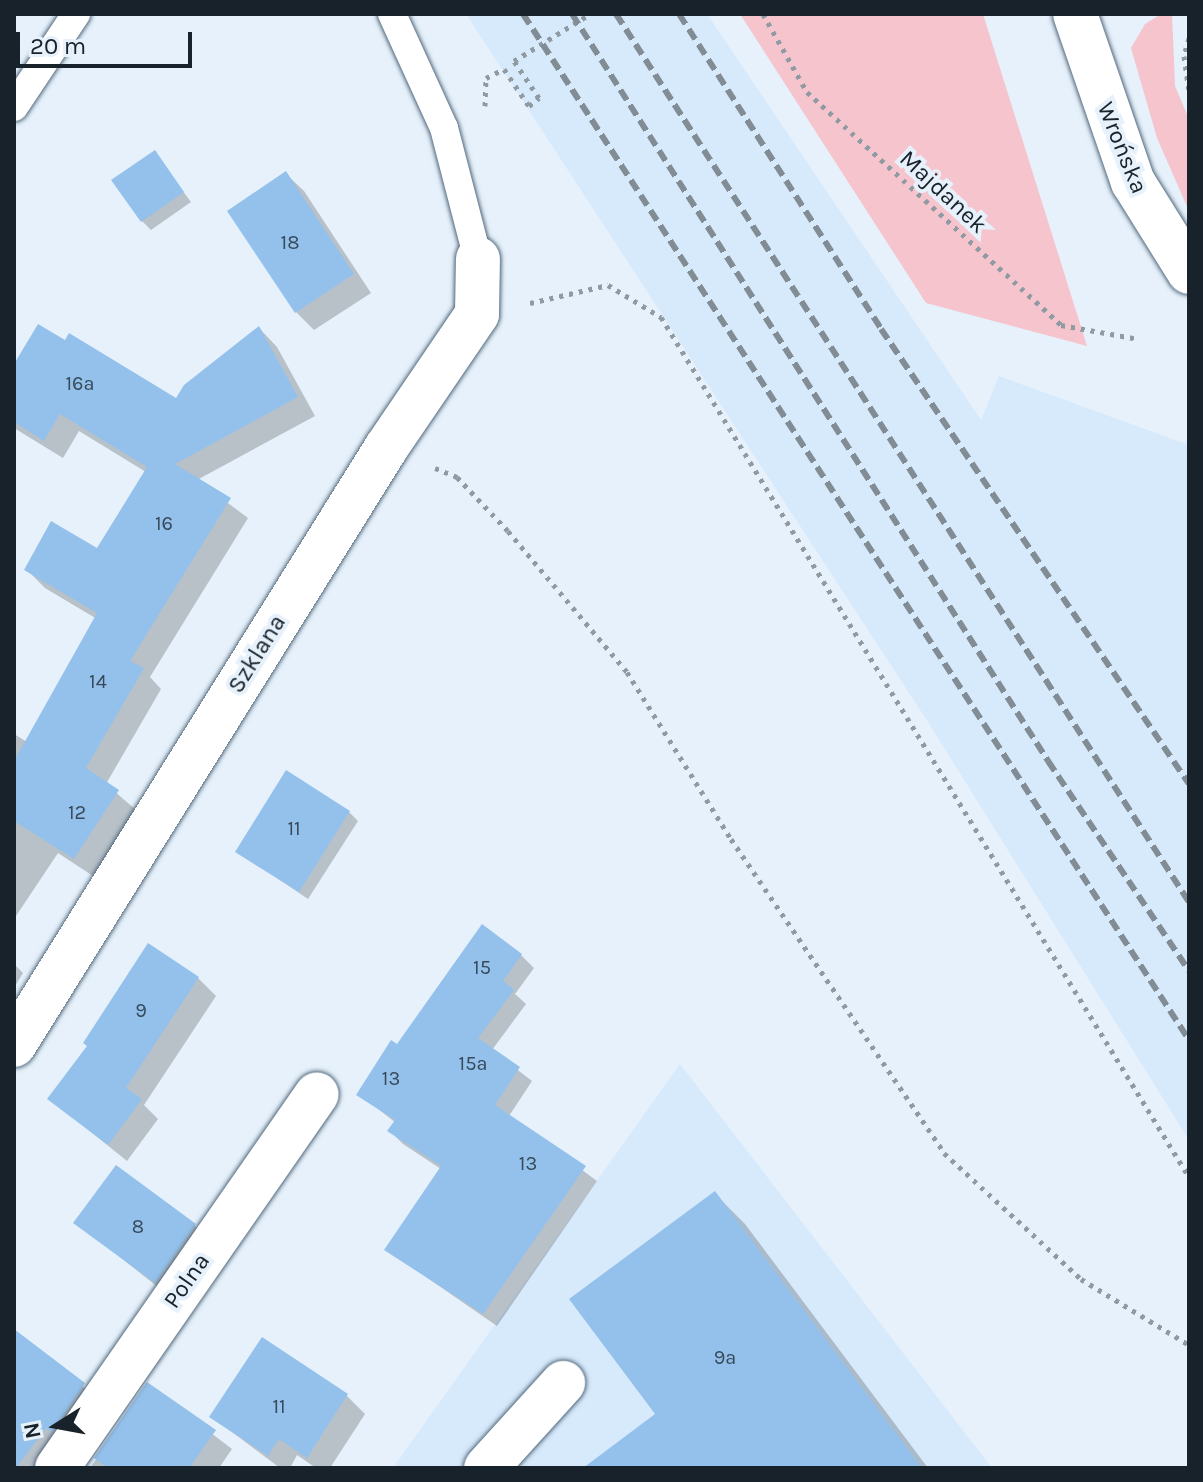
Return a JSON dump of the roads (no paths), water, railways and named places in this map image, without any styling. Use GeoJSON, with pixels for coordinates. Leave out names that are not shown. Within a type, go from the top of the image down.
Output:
{"type":"FeatureCollection","features":[{"type":"Feature","properties":{"kind":"street","name":"Wrońska"},"geometry":{"type":"LineString","coordinates":[[1075,14],[1133,182],[1189,272]]}},
{"type":"Feature","properties":{"kind":"street","name":"Szklana"},"geometry":{"type":"LineString","coordinates":[[14,1045],[386,448],[477,314],[478,259]]}},
{"type":"Feature","properties":{"kind":"street","name":"Polna"},"geometry":{"type":"LineString","coordinates":[[57,1468],[317,1094]]}},
{"type":"Feature","properties":{"kind":"street"},"geometry":{"type":"LineString","coordinates":[[486,1468],[563,1383]]}},
{"type":"Feature","properties":{"kind":"lane"},"geometry":{"type":"LineString","coordinates":[[14,107],[76,14]]}},
{"type":"Feature","properties":{"kind":"lane"},"geometry":{"type":"LineString","coordinates":[[392,14],[444,128],[478,259]]}},
{"type":"Feature","properties":{"kind":"railway"},"geometry":{"type":"LineString","coordinates":[[523,14],[1189,1040]]}},
{"type":"Feature","properties":{"kind":"railway"},"geometry":{"type":"LineString","coordinates":[[572,14],[1048,761],[1189,971]]}},
{"type":"Feature","properties":{"kind":"railway"},"geometry":{"type":"LineString","coordinates":[[616,14],[1189,902]]}},
{"type":"Feature","properties":{"kind":"railway"},"geometry":{"type":"LineString","coordinates":[[679,14],[881,329],[1189,784]]}}]}
